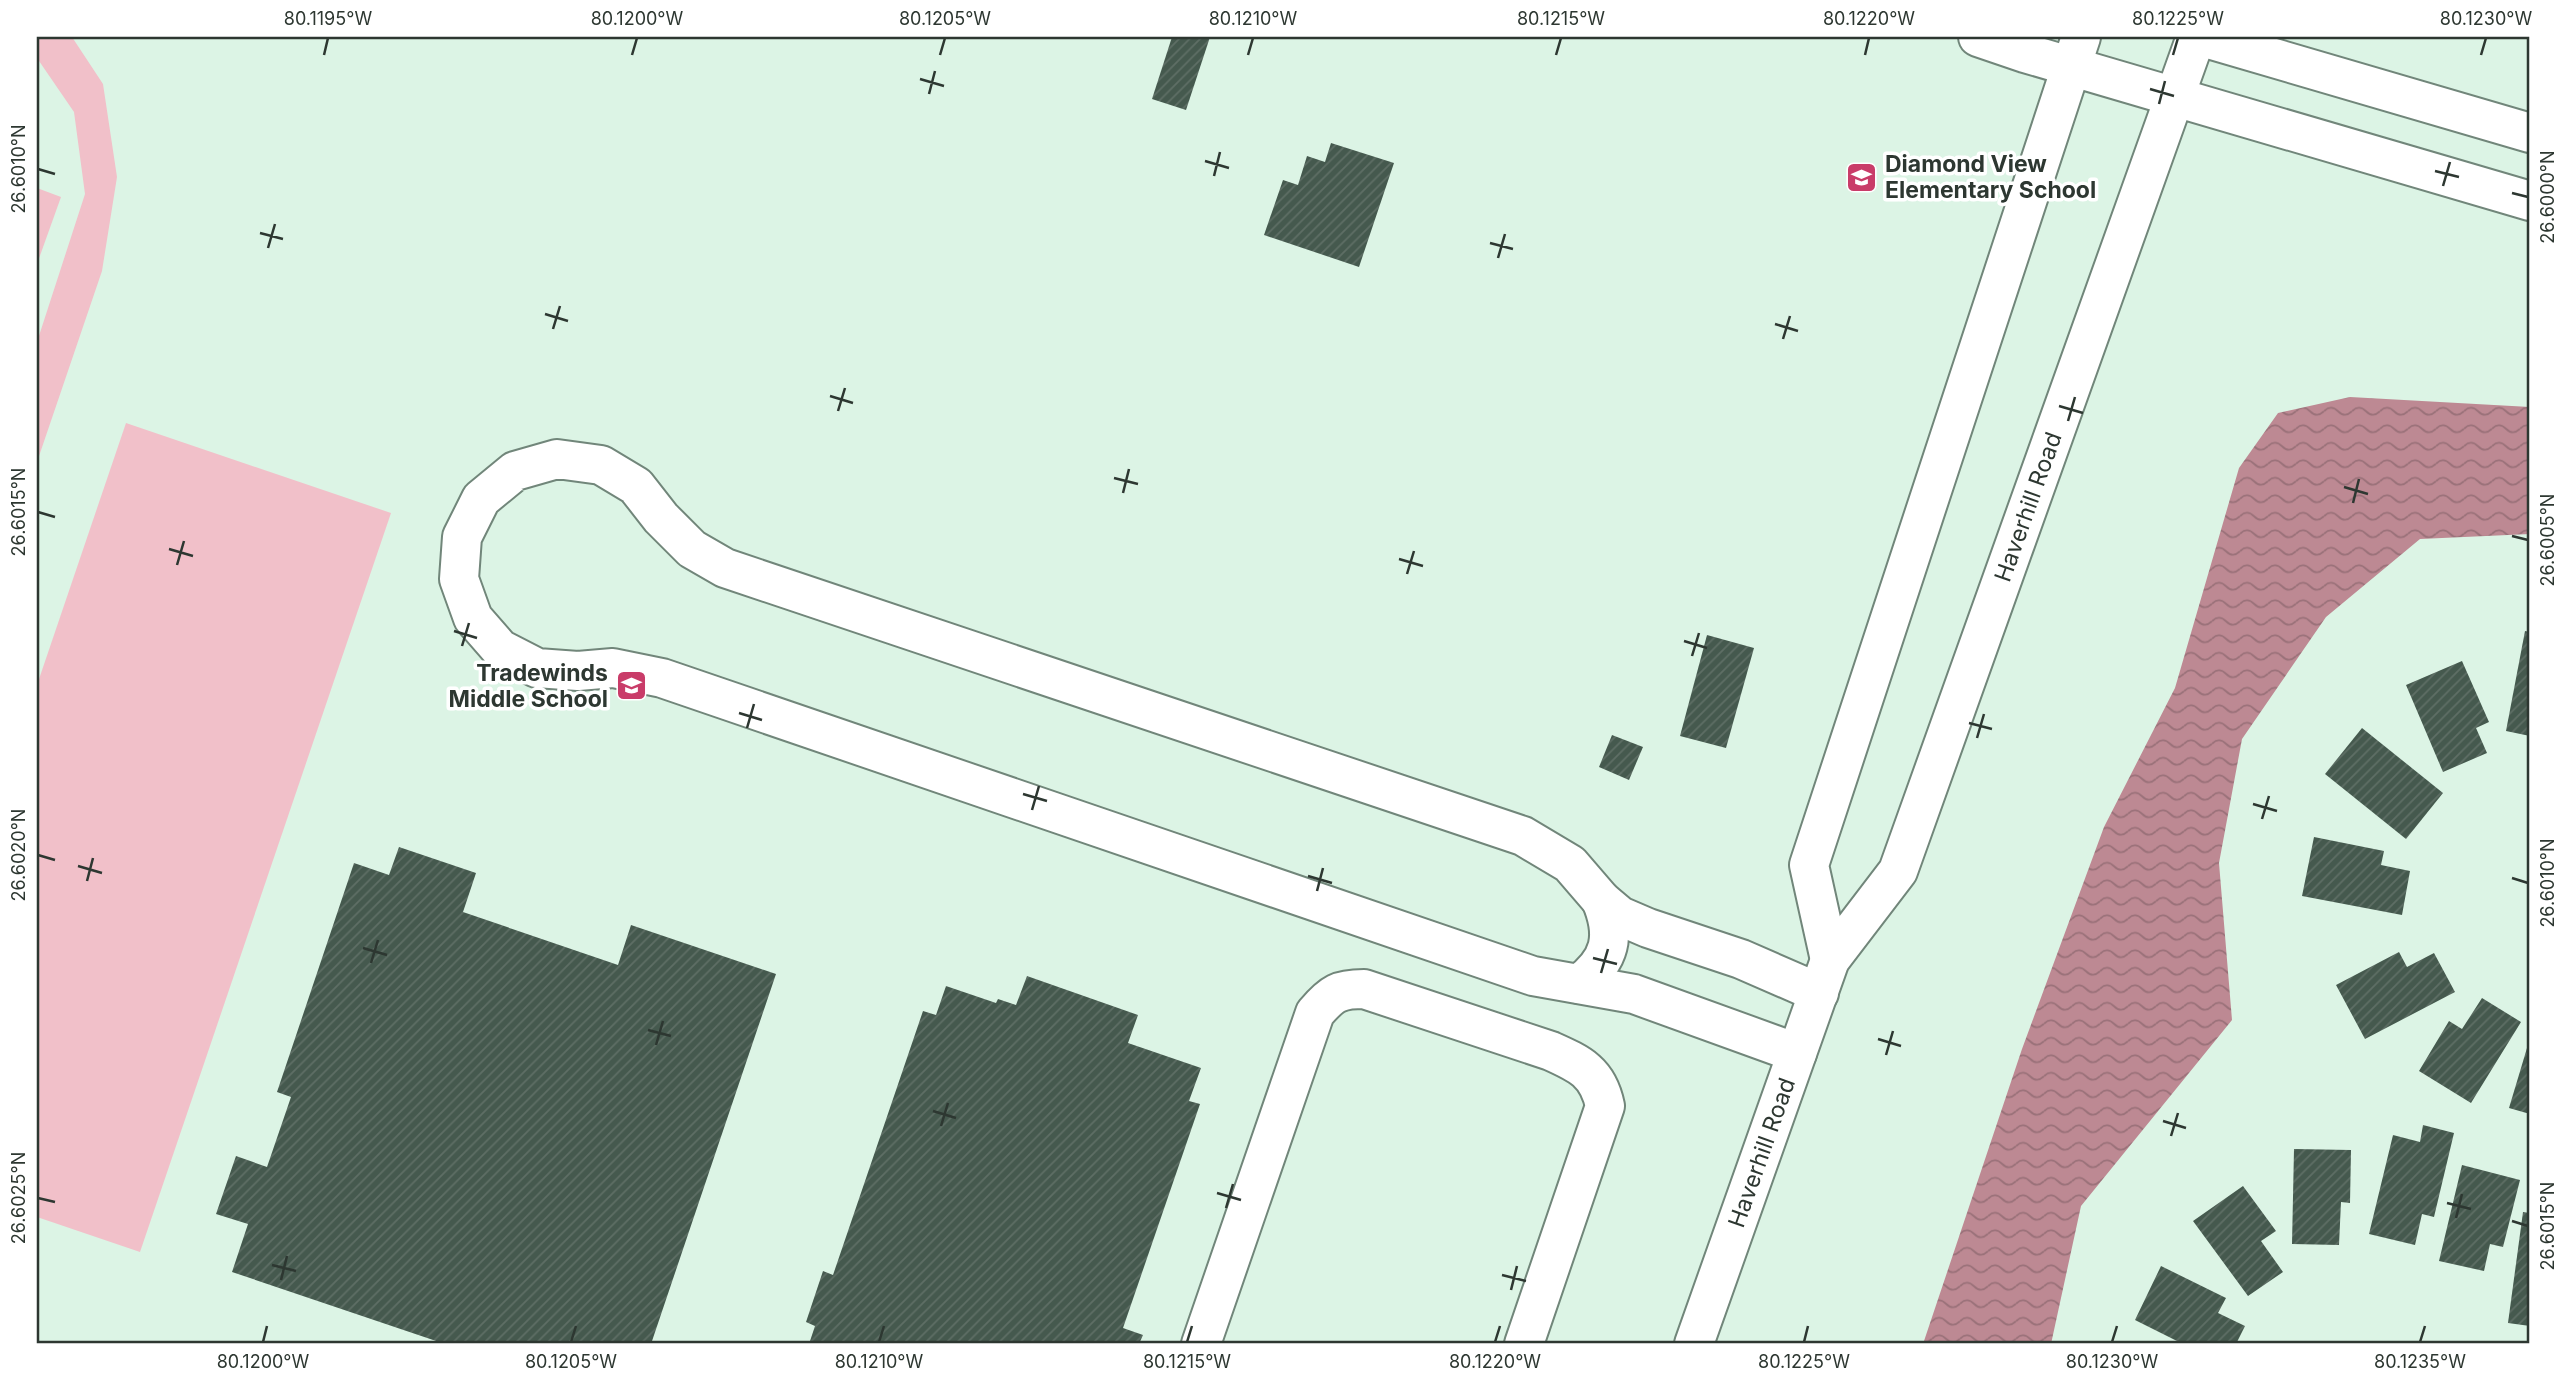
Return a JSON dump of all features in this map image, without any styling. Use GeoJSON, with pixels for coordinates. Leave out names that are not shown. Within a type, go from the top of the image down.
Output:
{"type":"FeatureCollection","features":[{"type":"Feature","properties":{"kind":"street"},"geometry":{"type":"LineString","coordinates":[[1978,37],[2076,51],[2176,96],[2530,201]]}},
{"type":"Feature","properties":{"kind":"street","name":"Haverhill Road"},"geometry":{"type":"LineString","coordinates":[[1694,1344],[1824,976],[1898,871],[2196,37]]}},
{"type":"Feature","properties":{"kind":"street"},"geometry":{"type":"LineString","coordinates":[[2202,37],[2530,133]]}},
{"type":"Feature","properties":{"kind":"street"},"geometry":{"type":"LineString","coordinates":[[1797,1053],[1634,994],[1533,976],[662,678],[612,668],[579,671],[537,668],[500,649],[473,618],[459,579],[462,537],[481,499],[515,471],[557,459],[601,465],[636,486],[661,518],[692,549],[725,568],[1523,836],[1570,864],[1601,900],[1620,916],[1741,959],[1824,976],[1809,865],[2076,51]]}},
{"type":"Feature","properties":{"kind":"street"},"geometry":{"type":"LineString","coordinates":[[1578,984],[1594,972],[1605,956],[1610,937],[1609,918],[1601,900]]}},
{"type":"Feature","properties":{"kind":"street"},"geometry":{"type":"LineString","coordinates":[[1201,1344],[1315,1013],[1328,998],[1344,989],[1364,989],[1551,1051],[1575,1062],[1590,1074],[1601,1089],[1605,1106],[1524,1344]]}},
{"type":"Feature","properties":{"kind":"shaded area"},"geometry":{"type":"Polygon","coordinates":[[[37,37],[72,37],[103,84],[117,177],[102,271],[37,462],[37,342],[85,194],[74,112],[37,58],[37,37]]]}},
{"type":"Feature","properties":{"kind":"shaded area"},"geometry":{"type":"Polygon","coordinates":[[[37,188],[61,197],[37,264],[37,188]]]}},
{"type":"Feature","properties":{"kind":"shaded area"},"geometry":{"type":"Polygon","coordinates":[[[126,423],[391,513],[140,1252],[37,1217],[37,685],[126,423]]]}},
{"type":"Feature","properties":{"kind":"water"},"geometry":{"type":"Polygon","coordinates":[[[2350,397],[2530,407],[2530,534],[2420,539],[2326,617],[2242,739],[2219,863],[2232,1020],[2081,1206],[2051,1344],[1923,1344],[2022,1049],[2104,827],[2175,688],[2239,468],[2278,413],[2350,397]]]}},
{"type":"Feature","properties":{"kind":"building"},"geometry":{"type":"Polygon","coordinates":[[[1172,37],[1210,37],[1186,110],[1152,99],[1172,37]]]}},
{"type":"Feature","properties":{"kind":"building"},"geometry":{"type":"Polygon","coordinates":[[[1331,143],[1394,163],[1359,267],[1264,235],[1283,180],[1298,185],[1307,156],[1325,162],[1331,143]]]}},
{"type":"Feature","properties":{"kind":"building"},"geometry":{"type":"Polygon","coordinates":[[[2525,631],[2530,632],[2530,736],[2506,731],[2525,631]]]}},
{"type":"Feature","properties":{"kind":"building"},"geometry":{"type":"Polygon","coordinates":[[[1707,635],[1754,648],[1726,748],[1680,736],[1707,635]]]}},
{"type":"Feature","properties":{"kind":"building"},"geometry":{"type":"Polygon","coordinates":[[[2462,661],[2489,722],[2476,728],[2487,753],[2443,772],[2406,685],[2462,661]]]}},
{"type":"Feature","properties":{"kind":"building"},"geometry":{"type":"Polygon","coordinates":[[[2362,728],[2443,793],[2406,839],[2325,774],[2362,728]]]}},
{"type":"Feature","properties":{"kind":"building"},"geometry":{"type":"Polygon","coordinates":[[[1612,735],[1643,747],[1629,780],[1599,767],[1612,735]]]}},
{"type":"Feature","properties":{"kind":"building"},"geometry":{"type":"Polygon","coordinates":[[[2314,837],[2384,851],[2381,865],[2410,871],[2402,915],[2302,896],[2314,837]]]}},
{"type":"Feature","properties":{"kind":"building"},"geometry":{"type":"Polygon","coordinates":[[[399,847],[476,873],[463,912],[618,965],[631,925],[776,974],[651,1344],[445,1344],[232,1272],[248,1224],[216,1214],[236,1156],[267,1167],[291,1097],[277,1092],[354,863],[389,875],[399,847]]]}},
{"type":"Feature","properties":{"kind":"building"},"geometry":{"type":"Polygon","coordinates":[[[2399,952],[2407,967],[2434,953],[2455,992],[2365,1039],[2336,985],[2399,952]]]}},
{"type":"Feature","properties":{"kind":"building"},"geometry":{"type":"Polygon","coordinates":[[[1027,976],[1138,1015],[1128,1043],[1201,1068],[1189,1101],[1200,1104],[1123,1328],[1143,1335],[1139,1344],[809,1344],[815,1326],[806,1322],[823,1271],[833,1275],[923,1011],[936,1015],[946,986],[996,1003],[998,999],[1016,1005],[1027,976]]]}},
{"type":"Feature","properties":{"kind":"building"},"geometry":{"type":"Polygon","coordinates":[[[2482,998],[2521,1022],[2471,1103],[2419,1071],[2449,1021],[2462,1029],[2482,998]]]}},
{"type":"Feature","properties":{"kind":"building"},"geometry":{"type":"Polygon","coordinates":[[[2530,1038],[2530,1114],[2509,1108],[2530,1038]]]}},
{"type":"Feature","properties":{"kind":"building"},"geometry":{"type":"Polygon","coordinates":[[[2423,1125],[2454,1133],[2434,1217],[2422,1214],[2415,1245],[2369,1234],[2393,1135],[2420,1142],[2423,1125]]]}},
{"type":"Feature","properties":{"kind":"building"},"geometry":{"type":"Polygon","coordinates":[[[2294,1149],[2351,1150],[2350,1203],[2341,1202],[2339,1245],[2292,1244],[2294,1149]]]}},
{"type":"Feature","properties":{"kind":"building"},"geometry":{"type":"Polygon","coordinates":[[[2462,1165],[2520,1180],[2503,1247],[2490,1244],[2484,1271],[2439,1261],[2462,1165]]]}},
{"type":"Feature","properties":{"kind":"building"},"geometry":{"type":"Polygon","coordinates":[[[2243,1186],[2276,1231],[2261,1241],[2283,1272],[2248,1296],[2193,1221],[2243,1186]]]}},
{"type":"Feature","properties":{"kind":"building"},"geometry":{"type":"Polygon","coordinates":[[[2523,1212],[2530,1213],[2530,1326],[2508,1323],[2523,1212]]]}},
{"type":"Feature","properties":{"kind":"building"},"geometry":{"type":"Polygon","coordinates":[[[2161,1266],[2226,1298],[2218,1313],[2245,1326],[2236,1344],[2183,1344],[2135,1320],[2161,1266]]]}},
{"type":"Feature","properties":{"kind":"place","name":"Diamond View Elementary School"},"geometry":{"type":"Point","coordinates":[1862,177]}},
{"type":"Feature","properties":{"kind":"place","name":"Tradewinds Middle School"},"geometry":{"type":"Point","coordinates":[631,686]}}]}
